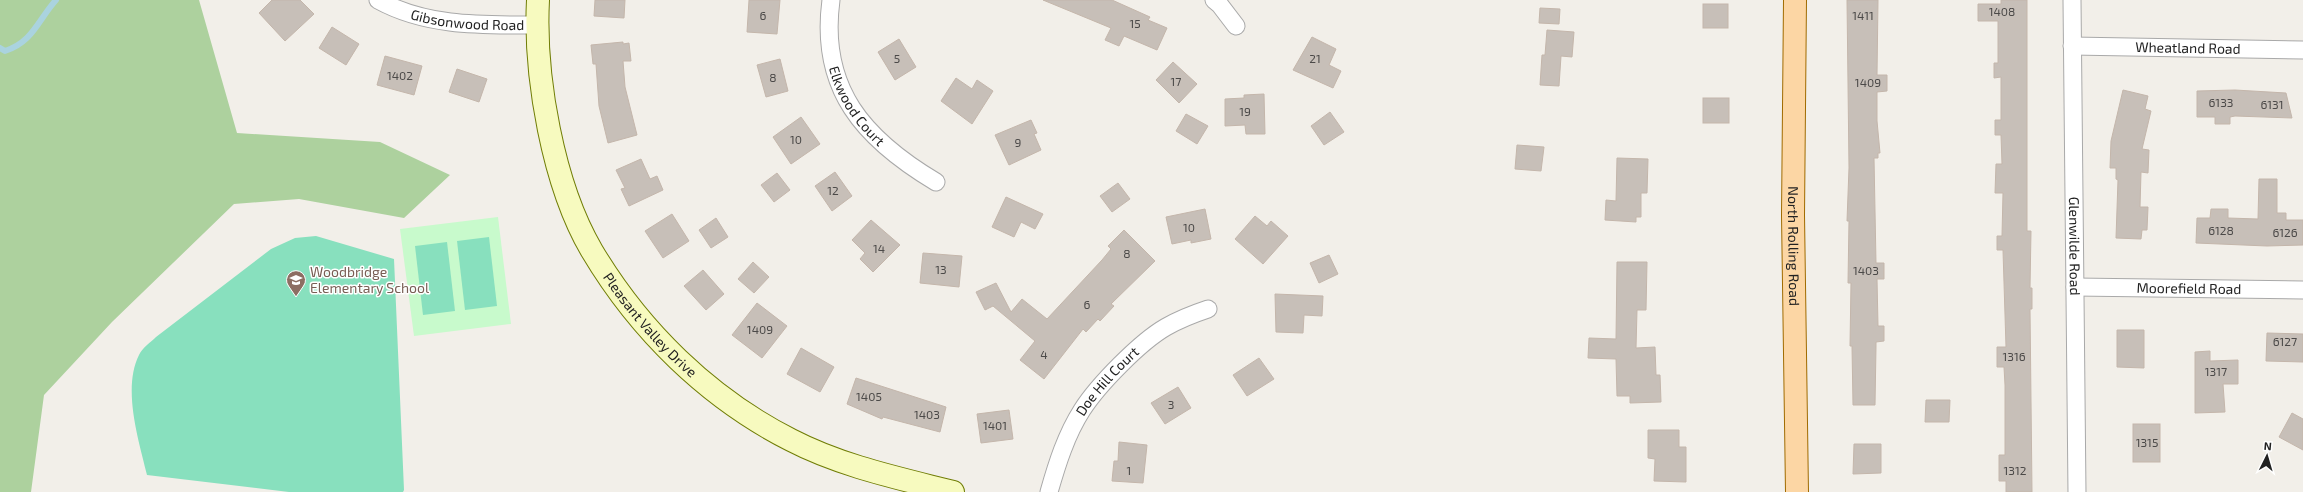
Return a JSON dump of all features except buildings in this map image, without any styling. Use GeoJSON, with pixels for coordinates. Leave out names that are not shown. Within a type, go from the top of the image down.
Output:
{"type":"FeatureCollection","features":[{"type":"Feature","properties":{"kind":"main road","name":"North Rolling Road"},"geometry":{"type":"LineString","coordinates":[[1795,0],[1793,222],[1797,492]]}},
{"type":"Feature","properties":{"kind":"street","name":"Gibsonwood Road"},"geometry":{"type":"LineString","coordinates":[[378,0],[397,10],[426,19],[465,24],[537,25]]}},
{"type":"Feature","properties":{"kind":"street","name":"Pleasant Valley Drive"},"geometry":{"type":"LineString","coordinates":[[538,0],[537,25],[546,115],[572,207],[592,250],[622,296],[657,339],[697,378],[747,413],[791,440],[832,458],[882,475],[953,492]]}},
{"type":"Feature","properties":{"kind":"street","name":"Elkwood Court"},"geometry":{"type":"LineString","coordinates":[[830,0],[828,26],[830,53],[838,82],[849,104],[860,122],[883,145],[904,163],[936,182]]}},
{"type":"Feature","properties":{"kind":"street"},"geometry":{"type":"LineString","coordinates":[[1214,0],[1220,5],[1236,26]]}},
{"type":"Feature","properties":{"kind":"street","name":"Glenwilde Road"},"geometry":{"type":"LineString","coordinates":[[2072,0],[2077,492]]}},
{"type":"Feature","properties":{"kind":"street","name":"Wheatland Road"},"geometry":{"type":"LineString","coordinates":[[2072,46],[2303,50]]}},
{"type":"Feature","properties":{"kind":"street","name":"Moorefield Road"},"geometry":{"type":"LineString","coordinates":[[2075,287],[2303,290]]}},
{"type":"Feature","properties":{"kind":"street","name":"Doe Hill Court"},"geometry":{"type":"LineString","coordinates":[[1049,492],[1057,463],[1068,436],[1082,410],[1105,382],[1145,343],[1165,328],[1184,317],[1208,309]]}},
{"type":"Feature","properties":{"kind":"green space"},"geometry":{"type":"Polygon","coordinates":[[[0,0],[199,0],[237,133],[380,142],[450,175],[404,218],[299,199],[234,204],[112,322],[44,395],[31,492],[0,492],[0,0]]]}},
{"type":"Feature","properties":{"kind":"green space"},"geometry":{"type":"Polygon","coordinates":[[[498,217],[511,324],[414,336],[400,229],[498,217]]]}},
{"type":"Feature","properties":{"kind":"green space"},"geometry":{"type":"Polygon","coordinates":[[[316,236],[394,259],[403,492],[289,492],[147,475],[136,431],[132,399],[134,369],[140,352],[156,337],[271,249],[295,238],[316,236]]]}},
{"type":"Feature","properties":{"kind":"green space"},"geometry":{"type":"Polygon","coordinates":[[[489,237],[497,306],[465,310],[457,241],[489,237]]]}},
{"type":"Feature","properties":{"kind":"green space"},"geometry":{"type":"Polygon","coordinates":[[[447,242],[455,311],[423,315],[415,246],[447,242]]]}},
{"type":"Feature","properties":{"kind":"waterway"},"geometry":{"type":"LineString","coordinates":[[0,48],[5,51],[22,42],[34,30],[56,0]]}},
{"type":"Feature","properties":{"kind":"place","name":"Woodbridge Elementary School"},"geometry":{"type":"Point","coordinates":[296,297]}}]}
